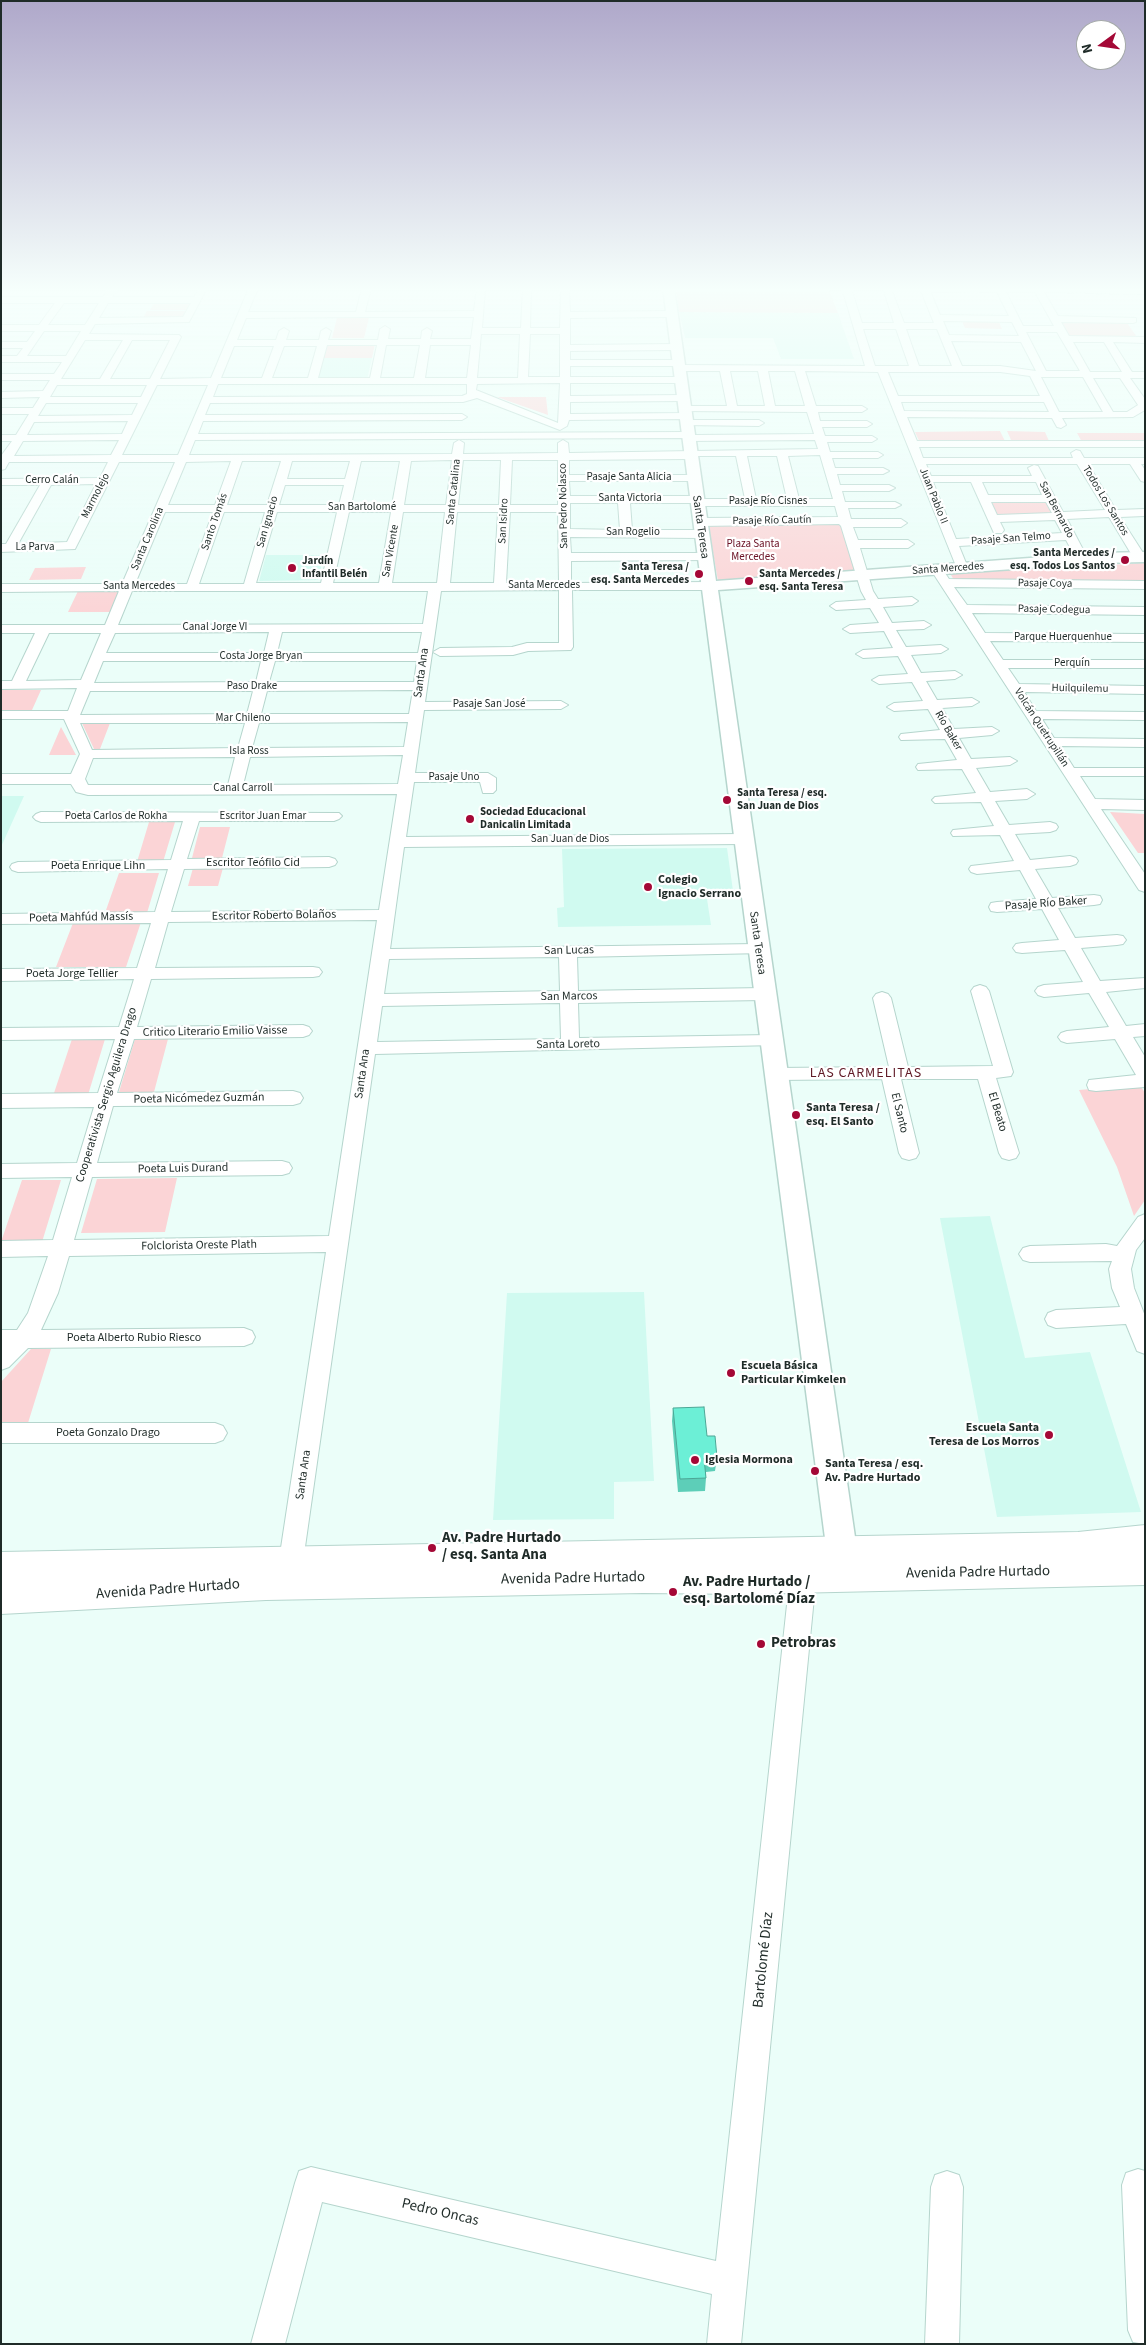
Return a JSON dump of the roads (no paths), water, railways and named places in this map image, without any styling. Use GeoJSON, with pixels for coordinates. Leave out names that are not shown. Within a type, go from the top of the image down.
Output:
{"type":"FeatureCollection","features":[{"type":"Feature","properties":{"kind":"main road","name":"Avenida Padre Hurtado"},"geometry":{"type":"LineString","coordinates":[[1,1567],[1078,1547],[1145,1540]]}},
{"type":"Feature","properties":{"kind":"main road","name":"Avenida Padre Hurtado"},"geometry":{"type":"LineString","coordinates":[[1,1598],[266,1584],[803,1577],[1145,1570]]}},
{"type":"Feature","properties":{"kind":"street"},"geometry":{"type":"LineString","coordinates":[[3,461],[44,397]]}},
{"type":"Feature","properties":{"kind":"street"},"geometry":{"type":"LineString","coordinates":[[58,397],[144,400]]}},
{"type":"Feature","properties":{"kind":"street"},"geometry":{"type":"LineString","coordinates":[[207,400],[464,399],[468,397]]}},
{"type":"Feature","properties":{"kind":"street"},"geometry":{"type":"LineString","coordinates":[[482,397],[562,426],[686,420],[733,409],[862,409]]}},
{"type":"Feature","properties":{"kind":"street","name":"Santa Teresa"},"geometry":{"type":"LineString","coordinates":[[683,397],[770,1041],[842,1551]]}},
{"type":"Feature","properties":{"kind":"street"},"geometry":{"type":"LineString","coordinates":[[730,397],[733,409]]}},
{"type":"Feature","properties":{"kind":"street"},"geometry":{"type":"LineString","coordinates":[[768,397],[771,409]]}},
{"type":"Feature","properties":{"kind":"street","name":"Río Baker"},"geometry":{"type":"LineString","coordinates":[[808,397],[813,423],[820,438],[861,575],[874,603],[1145,1074]]}},
{"type":"Feature","properties":{"kind":"street"},"geometry":{"type":"LineString","coordinates":[[1099,397],[1110,415]]}},
{"type":"Feature","properties":{"kind":"street"},"geometry":{"type":"LineString","coordinates":[[565,398],[686,420],[820,438],[872,439]]}},
{"type":"Feature","properties":{"kind":"street","name":"San Pedro Nolasco"},"geometry":{"type":"LineString","coordinates":[[440,652],[513,651],[527,647],[566,647],[562,426],[565,398]]}},
{"type":"Feature","properties":{"kind":"street"},"geometry":{"type":"LineString","coordinates":[[323,457],[337,399]]}},
{"type":"Feature","properties":{"kind":"street","name":"Santa Catalina"},"geometry":{"type":"LineString","coordinates":[[439,586],[452,508],[464,399]]}},
{"type":"Feature","properties":{"kind":"street"},"geometry":{"type":"LineString","coordinates":[[894,399],[1047,399]]}},
{"type":"Feature","properties":{"kind":"street","name":"Juan Pablo II"},"geometry":{"type":"LineString","coordinates":[[894,399],[912,430],[913,444],[962,568]]}},
{"type":"Feature","properties":{"kind":"street"},"geometry":{"type":"LineString","coordinates":[[969,399],[978,418]]}},
{"type":"Feature","properties":{"kind":"street","name":"Todos Los Santos"},"geometry":{"type":"LineString","coordinates":[[1047,399],[1056,415],[1069,431],[1072,444],[1081,462],[1142,557]]}},
{"type":"Feature","properties":{"kind":"street","name":"Marmolejo"},"geometry":{"type":"LineString","coordinates":[[69,547],[144,400]]}},
{"type":"Feature","properties":{"kind":"street","name":"Santa Carolina"},"geometry":{"type":"LineString","coordinates":[[72,717],[207,400]]}},
{"type":"Feature","properties":{"kind":"street"},"geometry":{"type":"LineString","coordinates":[[901,414],[978,418],[1129,415],[1145,404]]}},
{"type":"Feature","properties":{"kind":"street"},"geometry":{"type":"LineString","coordinates":[[1,412],[33,415],[135,418]]}},
{"type":"Feature","properties":{"kind":"street"},"geometry":{"type":"LineString","coordinates":[[1133,412],[1145,414]]}},
{"type":"Feature","properties":{"kind":"street"},"geometry":{"type":"LineString","coordinates":[[199,418],[462,417]]}},
{"type":"Feature","properties":{"kind":"street"},"geometry":{"type":"LineString","coordinates":[[191,437],[460,436],[562,426],[686,420],[769,423]]}},
{"type":"Feature","properties":{"kind":"street"},"geometry":{"type":"LineString","coordinates":[[813,423],[867,424]]}},
{"type":"Feature","properties":{"kind":"street"},"geometry":{"type":"LineString","coordinates":[[1,438],[125,437]]}},
{"type":"Feature","properties":{"kind":"street"},"geometry":{"type":"LineString","coordinates":[[913,444],[1145,444]]}},
{"type":"Feature","properties":{"kind":"street"},"geometry":{"type":"LineString","coordinates":[[991,444],[999,461]]}},
{"type":"Feature","properties":{"kind":"street"},"geometry":{"type":"LineString","coordinates":[[3,461],[115,458],[507,457],[741,453],[878,455]]}},
{"type":"Feature","properties":{"kind":"street"},"geometry":{"type":"LineString","coordinates":[[741,453],[751,502]]}},
{"type":"Feature","properties":{"kind":"street"},"geometry":{"type":"LineString","coordinates":[[782,453],[794,502]]}},
{"type":"Feature","properties":{"kind":"street"},"geometry":{"type":"LineString","coordinates":[[326,587],[356,457]]}},
{"type":"Feature","properties":{"kind":"street","name":"San Vicente"},"geometry":{"type":"LineString","coordinates":[[385,586],[406,457]]}},
{"type":"Feature","properties":{"kind":"street","name":"San Isidro"},"geometry":{"type":"LineString","coordinates":[[500,586],[507,457]]}},
{"type":"Feature","properties":{"kind":"street","name":"Santo Tomás"},"geometry":{"type":"LineString","coordinates":[[192,587],[238,458]]}},
{"type":"Feature","properties":{"kind":"street","name":"San Ignacio"},"geometry":{"type":"LineString","coordinates":[[249,587],[287,458]]}},
{"type":"Feature","properties":{"kind":"street"},"geometry":{"type":"LineString","coordinates":[[920,461],[1030,461],[1140,465],[1145,479]]}},
{"type":"Feature","properties":{"kind":"street","name":"San Bernardo"},"geometry":{"type":"LineString","coordinates":[[1030,461],[1082,559]]}},
{"type":"Feature","properties":{"kind":"street"},"geometry":{"type":"LineString","coordinates":[[830,471],[883,471]]}},
{"type":"Feature","properties":{"kind":"street","name":"Pasaje Santa Alicia"},"geometry":{"type":"LineString","coordinates":[[564,478],[694,478]]}},
{"type":"Feature","properties":{"kind":"street"},"geometry":{"type":"LineString","coordinates":[[927,479],[1039,479]]}},
{"type":"Feature","properties":{"kind":"street"},"geometry":{"type":"LineString","coordinates":[[974,479],[1003,540]]}},
{"type":"Feature","properties":{"kind":"street"},"geometry":{"type":"LineString","coordinates":[[6,548],[48,481]]}},
{"type":"Feature","properties":{"kind":"street","name":"Cerro Calán"},"geometry":{"type":"LineString","coordinates":[[1,482],[104,481]]}},
{"type":"Feature","properties":{"kind":"street"},"geometry":{"type":"LineString","coordinates":[[280,482],[350,482]]}},
{"type":"Feature","properties":{"kind":"street"},"geometry":{"type":"LineString","coordinates":[[835,488],[889,488]]}},
{"type":"Feature","properties":{"kind":"street"},"geometry":{"type":"LineString","coordinates":[[983,499],[1050,498]]}},
{"type":"Feature","properties":{"kind":"street"},"geometry":{"type":"LineString","coordinates":[[624,499],[626,534]]}},
{"type":"Feature","properties":{"kind":"street","name":"Santa Victoria"},"geometry":{"type":"LineString","coordinates":[[564,504],[624,499],[697,501]]}},
{"type":"Feature","properties":{"kind":"street","name":"Pasaje Río Cisnes"},"geometry":{"type":"LineString","coordinates":[[697,501],[895,505]]}},
{"type":"Feature","properties":{"kind":"street","name":"San Bartolomé"},"geometry":{"type":"LineString","coordinates":[[160,509],[504,508],[564,504]]}},
{"type":"Feature","properties":{"kind":"street"},"geometry":{"type":"LineString","coordinates":[[993,519],[1145,512]]}},
{"type":"Feature","properties":{"kind":"street","name":"Pasaje Río Cautín"},"geometry":{"type":"LineString","coordinates":[[701,528],[845,522],[901,524]]}},
{"type":"Feature","properties":{"kind":"street","name":"San Rogelio"},"geometry":{"type":"LineString","coordinates":[[565,533],[626,534],[701,528]]}},
{"type":"Feature","properties":{"kind":"street","name":"Pasaje San Telmo"},"geometry":{"type":"LineString","coordinates":[[952,543],[1069,536]]}},
{"type":"Feature","properties":{"kind":"street"},"geometry":{"type":"LineString","coordinates":[[852,544],[908,544]]}},
{"type":"Feature","properties":{"kind":"street","name":"La Parva"},"geometry":{"type":"LineString","coordinates":[[6,548],[69,547]]}},
{"type":"Feature","properties":{"kind":"street"},"geometry":{"type":"LineString","coordinates":[[565,557],[704,557]]}},
{"type":"Feature","properties":{"kind":"street","name":"Santa Mercedes"},"geometry":{"type":"LineString","coordinates":[[1,588],[708,586],[1082,559],[1142,557]]}},
{"type":"Feature","properties":{"kind":"street","name":"Volcán Quetrupillán"},"geometry":{"type":"LineString","coordinates":[[937,570],[1145,887]]}},
{"type":"Feature","properties":{"kind":"street","name":"Pasaje Coya"},"geometry":{"type":"LineString","coordinates":[[946,583],[1145,585]]}},
{"type":"Feature","properties":{"kind":"street","name":"Santa Ana"},"geometry":{"type":"LineString","coordinates":[[291,1561],[428,628],[439,586]]}},
{"type":"Feature","properties":{"kind":"street"},"geometry":{"type":"LineString","coordinates":[[836,606],[912,601]]}},
{"type":"Feature","properties":{"kind":"street","name":"Pasaje Codegua"},"geometry":{"type":"LineString","coordinates":[[963,609],[1145,611]]}},
{"type":"Feature","properties":{"kind":"street"},"geometry":{"type":"LineString","coordinates":[[850,629],[924,625]]}},
{"type":"Feature","properties":{"kind":"street"},"geometry":{"type":"LineString","coordinates":[[234,789],[277,628]]}},
{"type":"Feature","properties":{"kind":"street","name":"Canal Jorge VI"},"geometry":{"type":"LineString","coordinates":[[1,629],[428,628]]}},
{"type":"Feature","properties":{"kind":"street"},"geometry":{"type":"LineString","coordinates":[[17,684],[44,629]]}},
{"type":"Feature","properties":{"kind":"street","name":"Parque Huerquenhue"},"geometry":{"type":"LineString","coordinates":[[982,637],[1144,639]]}},
{"type":"Feature","properties":{"kind":"street"},"geometry":{"type":"LineString","coordinates":[[863,654],[941,649]]}},
{"type":"Feature","properties":{"kind":"street","name":"Costa Jorge Bryan"},"geometry":{"type":"LineString","coordinates":[[97,657],[424,657]]}},
{"type":"Feature","properties":{"kind":"street","name":"Perquín"},"geometry":{"type":"LineString","coordinates":[[999,664],[1145,664]]}},
{"type":"Feature","properties":{"kind":"street"},"geometry":{"type":"LineString","coordinates":[[879,680],[955,675]]}},
{"type":"Feature","properties":{"kind":"street","name":"Paso Drake"},"geometry":{"type":"LineString","coordinates":[[1,684],[262,687],[420,686]]}},
{"type":"Feature","properties":{"kind":"street","name":"Huilquilemu"},"geometry":{"type":"LineString","coordinates":[[1015,688],[1145,690]]}},
{"type":"Feature","properties":{"kind":"street"},"geometry":{"type":"LineString","coordinates":[[894,707],[972,702]]}},
{"type":"Feature","properties":{"kind":"street","name":"Pasaje San José"},"geometry":{"type":"LineString","coordinates":[[416,712],[561,705]]}},
{"type":"Feature","properties":{"kind":"street","name":"Mar Chileno"},"geometry":{"type":"LineString","coordinates":[[1,716],[253,718],[416,712]]}},
{"type":"Feature","properties":{"kind":"street"},"geometry":{"type":"LineString","coordinates":[[1032,715],[1145,716]]}},
{"type":"Feature","properties":{"kind":"street"},"geometry":{"type":"LineString","coordinates":[[72,717],[87,754],[79,784]]}},
{"type":"Feature","properties":{"kind":"street"},"geometry":{"type":"LineString","coordinates":[[906,737],[992,731]]}},
{"type":"Feature","properties":{"kind":"street"},"geometry":{"type":"LineString","coordinates":[[1050,742],[1145,743]]}},
{"type":"Feature","properties":{"kind":"street","name":"Isla Ross"},"geometry":{"type":"LineString","coordinates":[[87,754],[410,751]]}},
{"type":"Feature","properties":{"kind":"street"},"geometry":{"type":"LineString","coordinates":[[923,767],[1010,761]]}},
{"type":"Feature","properties":{"kind":"street"},"geometry":{"type":"LineString","coordinates":[[1069,772],[1145,772]]}},
{"type":"Feature","properties":{"kind":"street","name":"Pasaje Uno"},"geometry":{"type":"LineString","coordinates":[[406,783],[488,778],[488,790]]}},
{"type":"Feature","properties":{"kind":"street","name":"Canal Carroll"},"geometry":{"type":"LineString","coordinates":[[1,779],[79,784],[234,789],[406,783]]}},
{"type":"Feature","properties":{"kind":"street"},"geometry":{"type":"LineString","coordinates":[[940,800],[1027,794]]}},
{"type":"Feature","properties":{"kind":"street"},"geometry":{"type":"LineString","coordinates":[[1091,804],[1145,805]]}},
{"type":"Feature","properties":{"kind":"street","name":"Escritor Juan Emar"},"geometry":{"type":"LineString","coordinates":[[192,817],[334,816]]}},
{"type":"Feature","properties":{"kind":"street","name":"Poeta Carlos de Rokha"},"geometry":{"type":"LineString","coordinates":[[41,817],[192,817]]}},
{"type":"Feature","properties":{"kind":"street","name":"Cooperativista Sergio Aguilera Drago"},"geometry":{"type":"LineString","coordinates":[[1,1361],[24,1338],[38,1316],[192,817]]}},
{"type":"Feature","properties":{"kind":"street"},"geometry":{"type":"LineString","coordinates":[[959,834],[1050,827]]}},
{"type":"Feature","properties":{"kind":"street","name":"San Juan de Dios"},"geometry":{"type":"LineString","coordinates":[[397,842],[743,839]]}},
{"type":"Feature","properties":{"kind":"street","name":"Escritor Teófilo Cid"},"geometry":{"type":"LineString","coordinates":[[177,865],[329,862]]}},
{"type":"Feature","properties":{"kind":"street"},"geometry":{"type":"LineString","coordinates":[[977,869],[1070,862]]}},
{"type":"Feature","properties":{"kind":"street","name":"Poeta Enrique Lihn"},"geometry":{"type":"LineString","coordinates":[[18,867],[177,865]]}},
{"type":"Feature","properties":{"kind":"street","name":"Pasaje Río Baker"},"geometry":{"type":"LineString","coordinates":[[997,907],[1094,900]]}},
{"type":"Feature","properties":{"kind":"street","name":"Escritor Roberto Bolaños"},"geometry":{"type":"LineString","coordinates":[[161,917],[386,915]]}},
{"type":"Feature","properties":{"kind":"street","name":"Poeta Mahfúd Massís"},"geometry":{"type":"LineString","coordinates":[[1,919],[161,917]]}},
{"type":"Feature","properties":{"kind":"street"},"geometry":{"type":"LineString","coordinates":[[1022,948],[1118,940]]}},
{"type":"Feature","properties":{"kind":"street","name":"San Lucas"},"geometry":{"type":"LineString","coordinates":[[381,954],[758,949]]}},
{"type":"Feature","properties":{"kind":"street"},"geometry":{"type":"LineString","coordinates":[[568,951],[570,1045]]}},
{"type":"Feature","properties":{"kind":"street","name":"Poeta Jorge Tellier"},"geometry":{"type":"LineString","coordinates":[[1,975],[313,972]]}},
{"type":"Feature","properties":{"kind":"street"},"geometry":{"type":"LineString","coordinates":[[1044,991],[1144,983]]}},
{"type":"Feature","properties":{"kind":"street"},"geometry":{"type":"LineString","coordinates":[[775,1074],[1004,1072],[980,991]]}},
{"type":"Feature","properties":{"kind":"street","name":"San Marcos"},"geometry":{"type":"LineString","coordinates":[[374,1000],[764,994]]}},
{"type":"Feature","properties":{"kind":"street","name":"El Santo"},"geometry":{"type":"LineString","coordinates":[[882,998],[909,1153]]}},
{"type":"Feature","properties":{"kind":"street"},"geometry":{"type":"LineString","coordinates":[[1067,1037],[1145,1030]]}},
{"type":"Feature","properties":{"kind":"street","name":"Critico Literario Emilio Vaisse"},"geometry":{"type":"LineString","coordinates":[[1,1034],[304,1032]]}},
{"type":"Feature","properties":{"kind":"street","name":"Santa Loreto"},"geometry":{"type":"LineString","coordinates":[[367,1048],[770,1041]]}},
{"type":"Feature","properties":{"kind":"street","name":"El Beato"},"geometry":{"type":"LineString","coordinates":[[984,1072],[1009,1153]]}},
{"type":"Feature","properties":{"kind":"street"},"geometry":{"type":"LineString","coordinates":[[1096,1085],[1145,1081]]}},
{"type":"Feature","properties":{"kind":"street","name":"Poeta Nicómedez Guzmán"},"geometry":{"type":"LineString","coordinates":[[1,1101],[293,1098]]}},
{"type":"Feature","properties":{"kind":"street","name":"Poeta Luis Durand"},"geometry":{"type":"LineString","coordinates":[[1,1171],[282,1168]]}},
{"type":"Feature","properties":{"kind":"street"},"geometry":{"type":"LineString","coordinates":[[1145,1222],[1123,1255],[1120,1269],[1120,1278],[1145,1345]]}},
{"type":"Feature","properties":{"kind":"street","name":"Folclorista Oreste Plath"},"geometry":{"type":"LineString","coordinates":[[1,1249],[338,1244]]}},
{"type":"Feature","properties":{"kind":"street"},"geometry":{"type":"LineString","coordinates":[[1030,1254],[1106,1252],[1123,1255]]}},
{"type":"Feature","properties":{"kind":"street"},"geometry":{"type":"LineString","coordinates":[[1056,1319],[1133,1315]]}},
{"type":"Feature","properties":{"kind":"street","name":"Poeta Alberto Rubio Riesco"},"geometry":{"type":"LineString","coordinates":[[1,1338],[244,1337]]}},
{"type":"Feature","properties":{"kind":"street","name":"Poeta Gonzalo Drago"},"geometry":{"type":"LineString","coordinates":[[1,1434],[215,1433]]}},
{"type":"Feature","properties":{"kind":"street"},"geometry":{"type":"LineString","coordinates":[[803,1577],[828,1565],[842,1551]]}},
{"type":"Feature","properties":{"kind":"street","name":"Bartolomé Díaz"},"geometry":{"type":"LineString","coordinates":[[724,2344],[803,1577]]}},
{"type":"Feature","properties":{"kind":"street","name":"Pedro Oncas"},"geometry":{"type":"LineString","coordinates":[[268,2344],[311,2183],[730,2281]]}},
{"type":"Feature","properties":{"kind":"street"},"geometry":{"type":"LineString","coordinates":[[1138,2185],[1145,2330]]}},
{"type":"Feature","properties":{"kind":"street"},"geometry":{"type":"LineString","coordinates":[[942,2344],[947,2188]]}},
{"type":"Feature","properties":{"kind":"place","name":"Santa Mercedes / esq. Todos Los Santos"},"geometry":{"type":"Point","coordinates":[1125,560]}},
{"type":"Feature","properties":{"kind":"place","name":"Jardín Infantil Belén"},"geometry":{"type":"Point","coordinates":[292,568]}},
{"type":"Feature","properties":{"kind":"place","name":"Santa Teresa / esq. Santa Mercedes"},"geometry":{"type":"Point","coordinates":[699,574]}},
{"type":"Feature","properties":{"kind":"place","name":"Santa Mercedes / esq. Santa Teresa"},"geometry":{"type":"Point","coordinates":[749,581]}},
{"type":"Feature","properties":{"kind":"place","name":"Santa Teresa / esq. San Juan de Dios"},"geometry":{"type":"Point","coordinates":[727,800]}},
{"type":"Feature","properties":{"kind":"place","name":"Sociedad Educacional Danicalin Limitada"},"geometry":{"type":"Point","coordinates":[470,819]}},
{"type":"Feature","properties":{"kind":"place","name":"Colegio Ignacio Serrano"},"geometry":{"type":"Point","coordinates":[648,887]}},
{"type":"Feature","properties":{"kind":"place","name":"Santa Teresa / esq. El Santo"},"geometry":{"type":"Point","coordinates":[796,1115]}},
{"type":"Feature","properties":{"kind":"place","name":"Escuela Básica Particular Kimkelen"},"geometry":{"type":"Point","coordinates":[731,1373]}},
{"type":"Feature","properties":{"kind":"place","name":"Escuela Santa Teresa de Los Morros"},"geometry":{"type":"Point","coordinates":[1049,1435]}},
{"type":"Feature","properties":{"kind":"place","name":"Iglesia Mormona"},"geometry":{"type":"Point","coordinates":[695,1460]}},
{"type":"Feature","properties":{"kind":"place","name":"Santa Teresa / esq. Av. Padre Hurtado"},"geometry":{"type":"Point","coordinates":[815,1471]}},
{"type":"Feature","properties":{"kind":"place","name":"Av. Padre Hurtado / esq. Santa Ana"},"geometry":{"type":"Point","coordinates":[432,1548]}},
{"type":"Feature","properties":{"kind":"place","name":"Av. Padre Hurtado / esq. Bartolomé Díaz"},"geometry":{"type":"Point","coordinates":[673,1592]}},
{"type":"Feature","properties":{"kind":"place","name":"Petrobras"},"geometry":{"type":"Point","coordinates":[761,1644]}},
{"type":"Feature","properties":{"kind":"district","name":"LAS CARMELITAS"},"geometry":{"type":"Point","coordinates":[866,1074]}},
{"type":"Feature","properties":{"kind":"park label","name":"Plaza Santa Mercedes"},"geometry":{"type":"Point","coordinates":[753,551]}}]}
